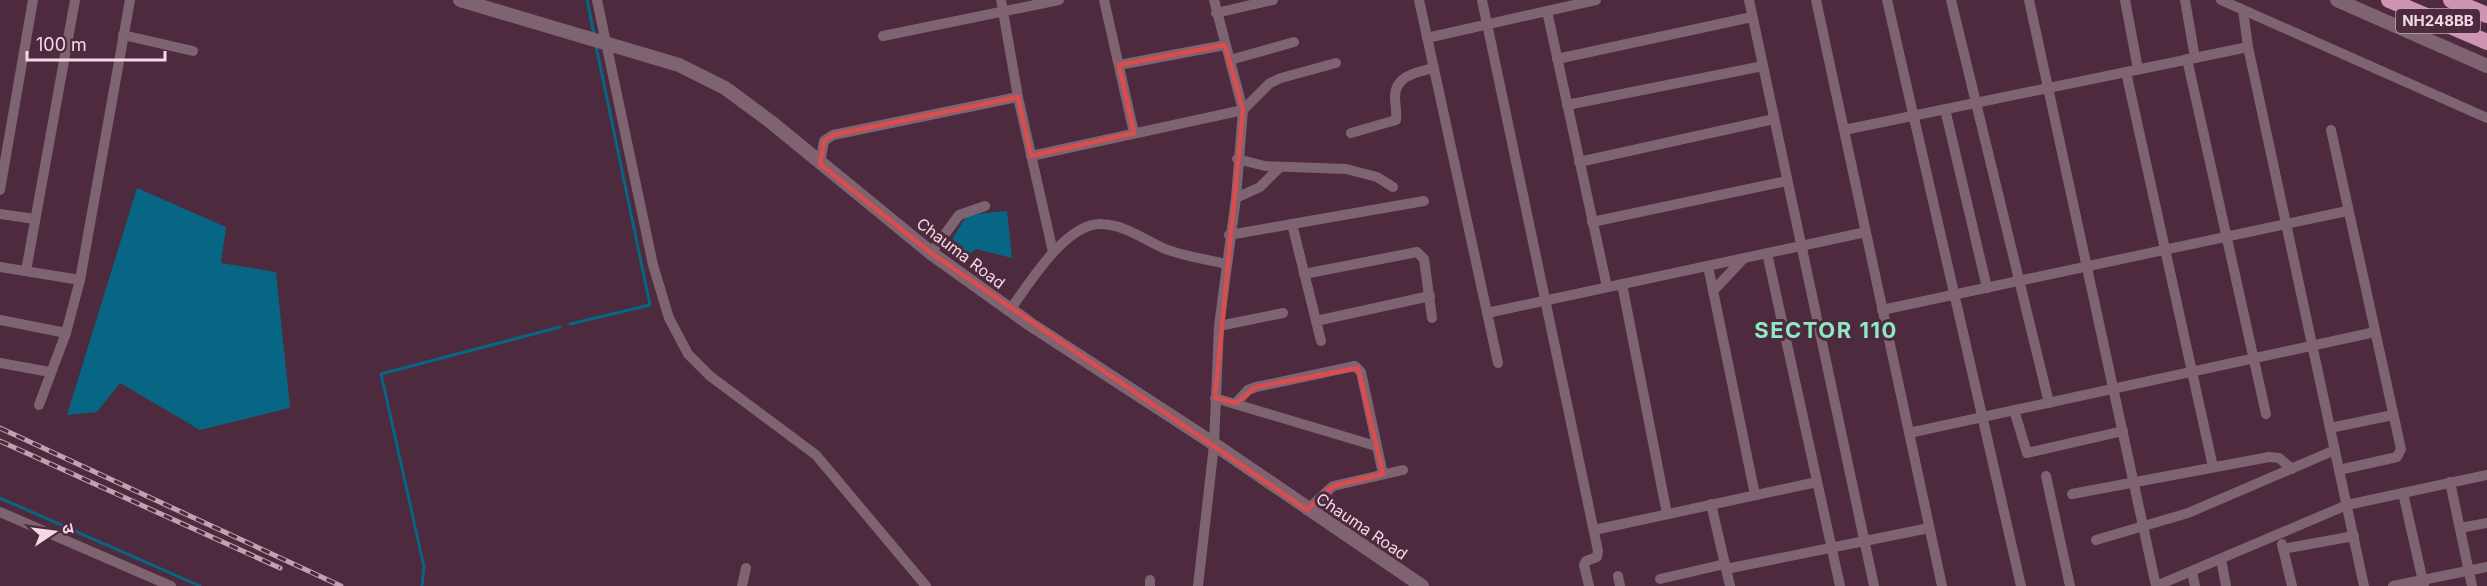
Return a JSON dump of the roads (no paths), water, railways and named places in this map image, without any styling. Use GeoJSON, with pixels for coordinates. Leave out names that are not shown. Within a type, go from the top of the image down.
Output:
{"type":"FeatureCollection","features":[{"type":"Feature","properties":{"kind":"highway","name":"NH248BB"},"geometry":{"type":"LineString","coordinates":[[2389,0],[2487,42]]}},
{"type":"Feature","properties":{"kind":"highway","name":"NH248BB"},"geometry":{"type":"LineString","coordinates":[[2451,0],[2487,15]]}},
{"type":"Feature","properties":{"kind":"street"},"geometry":{"type":"LineString","coordinates":[[0,190],[33,0]]}},
{"type":"Feature","properties":{"kind":"street"},"geometry":{"type":"LineString","coordinates":[[27,271],[75,0]]}},
{"type":"Feature","properties":{"kind":"street"},"geometry":{"type":"LineString","coordinates":[[39,405],[66,333],[80,280],[130,0]]}},
{"type":"Feature","properties":{"kind":"street","name":"Chauma Road"},"geometry":{"type":"LineString","coordinates":[[460,0],[679,66],[725,88],[771,122],[931,253],[1010,310],[1422,586]]}},
{"type":"Feature","properties":{"kind":"street"},"geometry":{"type":"LineString","coordinates":[[597,0],[599,43],[653,264],[669,318],[688,354],[710,376],[816,455],[926,586]]}},
{"type":"Feature","properties":{"kind":"street"},"geometry":{"type":"LineString","coordinates":[[1001,0],[1030,156],[1053,252]]}},
{"type":"Feature","properties":{"kind":"street"},"geometry":{"type":"LineString","coordinates":[[883,36],[1059,0]]}},
{"type":"Feature","properties":{"kind":"street"},"geometry":{"type":"LineString","coordinates":[[1104,0],[1134,134]]}},
{"type":"Feature","properties":{"kind":"street"},"geometry":{"type":"LineString","coordinates":[[1198,586],[1214,445],[1219,326],[1229,235],[1236,198],[1243,110],[1214,0]]}},
{"type":"Feature","properties":{"kind":"street"},"geometry":{"type":"LineString","coordinates":[[1216,13],[1273,0]]}},
{"type":"Feature","properties":{"kind":"street"},"geometry":{"type":"LineString","coordinates":[[1419,0],[1498,363]]}},
{"type":"Feature","properties":{"kind":"street"},"geometry":{"type":"LineString","coordinates":[[1482,0],[1594,530],[1598,555],[1586,561],[1584,565],[1589,586]]}},
{"type":"Feature","properties":{"kind":"street"},"geometry":{"type":"LineString","coordinates":[[1427,38],[1596,0]]}},
{"type":"Feature","properties":{"kind":"street"},"geometry":{"type":"LineString","coordinates":[[1749,0],[1874,586]]}},
{"type":"Feature","properties":{"kind":"street"},"geometry":{"type":"LineString","coordinates":[[1816,0],[1942,586]]}},
{"type":"Feature","properties":{"kind":"street"},"geometry":{"type":"LineString","coordinates":[[1887,0],[2021,586]]}},
{"type":"Feature","properties":{"kind":"street"},"geometry":{"type":"LineString","coordinates":[[1951,0],[2049,403]]}},
{"type":"Feature","properties":{"kind":"street"},"geometry":{"type":"LineString","coordinates":[[2029,0],[2156,586],[2347,505],[2487,475]]}},
{"type":"Feature","properties":{"kind":"street"},"geometry":{"type":"LineString","coordinates":[[2125,0],[2132,71],[2165,250],[2213,467]]}},
{"type":"Feature","properties":{"kind":"street"},"geometry":{"type":"LineString","coordinates":[[2186,0],[2191,58],[2226,237],[2266,414]]}},
{"type":"Feature","properties":{"kind":"street"},"geometry":{"type":"LineString","coordinates":[[2220,0],[2487,118]]}},
{"type":"Feature","properties":{"kind":"street"},"geometry":{"type":"LineString","coordinates":[[2337,0],[2487,66]]}},
{"type":"Feature","properties":{"kind":"street"},"geometry":{"type":"LineString","coordinates":[[2243,10],[2248,46],[2364,586]]}},
{"type":"Feature","properties":{"kind":"street"},"geometry":{"type":"LineString","coordinates":[[1546,11],[1607,287]]}},
{"type":"Feature","properties":{"kind":"street"},"geometry":{"type":"LineString","coordinates":[[1557,59],[1752,17]]}},
{"type":"Feature","properties":{"kind":"street"},"geometry":{"type":"LineString","coordinates":[[123,35],[194,51]]}},
{"type":"Feature","properties":{"kind":"street"},"geometry":{"type":"LineString","coordinates":[[1230,60],[1294,42]]}},
{"type":"Feature","properties":{"kind":"street"},"geometry":{"type":"LineString","coordinates":[[1119,65],[1225,45]]}},
{"type":"Feature","properties":{"kind":"street"},"geometry":{"type":"LineString","coordinates":[[1844,130],[2248,46]]}},
{"type":"Feature","properties":{"kind":"street"},"geometry":{"type":"LineString","coordinates":[[1030,156],[1243,110],[1270,83],[1336,63]]}},
{"type":"Feature","properties":{"kind":"street"},"geometry":{"type":"LineString","coordinates":[[1567,105],[1763,66]]}},
{"type":"Feature","properties":{"kind":"street"},"geometry":{"type":"LineString","coordinates":[[1351,133],[1396,120],[1395,97],[1401,81],[1408,75],[1434,68]]}},
{"type":"Feature","properties":{"kind":"street"},"geometry":{"type":"LineString","coordinates":[[820,164],[827,137],[1018,97]]}},
{"type":"Feature","properties":{"kind":"street"},"geometry":{"type":"LineString","coordinates":[[1945,109],[1987,288]]}},
{"type":"Feature","properties":{"kind":"street"},"geometry":{"type":"LineString","coordinates":[[1579,162],[1774,119]]}},
{"type":"Feature","properties":{"kind":"street"},"geometry":{"type":"LineString","coordinates":[[2331,130],[2401,449],[2397,457],[2339,470]]}},
{"type":"Feature","properties":{"kind":"street"},"geometry":{"type":"LineString","coordinates":[[1238,159],[1280,167],[1291,165],[1314,169],[1346,169],[1377,177],[1393,187]]}},
{"type":"Feature","properties":{"kind":"street"},"geometry":{"type":"LineString","coordinates":[[1236,198],[1260,187],[1280,167]]}},
{"type":"Feature","properties":{"kind":"street"},"geometry":{"type":"LineString","coordinates":[[1592,222],[1787,181]]}},
{"type":"Feature","properties":{"kind":"street"},"geometry":{"type":"LineString","coordinates":[[1229,235],[1424,201]]}},
{"type":"Feature","properties":{"kind":"street"},"geometry":{"type":"LineString","coordinates":[[931,253],[959,215],[985,206]]}},
{"type":"Feature","properties":{"kind":"street"},"geometry":{"type":"LineString","coordinates":[[1882,310],[2347,211]]}},
{"type":"Feature","properties":{"kind":"street"},"geometry":{"type":"LineString","coordinates":[[0,214],[35,219]]}},
{"type":"Feature","properties":{"kind":"street"},"geometry":{"type":"LineString","coordinates":[[1010,310],[1053,252],[1083,230],[1100,223],[1122,228],[1164,249],[1226,264]]}},
{"type":"Feature","properties":{"kind":"street"},"geometry":{"type":"LineString","coordinates":[[1292,224],[1321,341]]}},
{"type":"Feature","properties":{"kind":"street"},"geometry":{"type":"LineString","coordinates":[[1487,313],[1866,232]]}},
{"type":"Feature","properties":{"kind":"street"},"geometry":{"type":"LineString","coordinates":[[1304,274],[1417,252],[1424,259],[1432,318]]}},
{"type":"Feature","properties":{"kind":"street"},"geometry":{"type":"LineString","coordinates":[[1767,253],[1840,586]]}},
{"type":"Feature","properties":{"kind":"street"},"geometry":{"type":"LineString","coordinates":[[1713,291],[1744,258]]}},
{"type":"Feature","properties":{"kind":"street"},"geometry":{"type":"LineString","coordinates":[[1707,266],[1755,495]]}},
{"type":"Feature","properties":{"kind":"street"},"geometry":{"type":"LineString","coordinates":[[0,267],[80,280]]}},
{"type":"Feature","properties":{"kind":"street"},"geometry":{"type":"LineString","coordinates":[[1622,284],[1667,514]]}},
{"type":"Feature","properties":{"kind":"street"},"geometry":{"type":"LineString","coordinates":[[1316,321],[1430,296]]}},
{"type":"Feature","properties":{"kind":"street"},"geometry":{"type":"LineString","coordinates":[[1219,326],[1283,313]]}},
{"type":"Feature","properties":{"kind":"street"},"geometry":{"type":"LineString","coordinates":[[0,320],[66,333]]}},
{"type":"Feature","properties":{"kind":"street"},"geometry":{"type":"LineString","coordinates":[[1909,433],[2375,332]]}},
{"type":"Feature","properties":{"kind":"street"},"geometry":{"type":"LineString","coordinates":[[0,363],[51,372]]}},
{"type":"Feature","properties":{"kind":"street"},"geometry":{"type":"LineString","coordinates":[[1236,403],[1248,390],[1256,387],[1355,366],[1361,372],[1383,474]]}},
{"type":"Feature","properties":{"kind":"street"},"geometry":{"type":"LineString","coordinates":[[1215,398],[1376,446]]}},
{"type":"Feature","properties":{"kind":"street"},"geometry":{"type":"LineString","coordinates":[[2014,410],[2027,453],[2123,431]]}},
{"type":"Feature","properties":{"kind":"street"},"geometry":{"type":"LineString","coordinates":[[2330,428],[2393,415]]}},
{"type":"Feature","properties":{"kind":"street"},"geometry":{"type":"LineString","coordinates":[[2096,540],[2188,513],[2335,450]]}},
{"type":"Feature","properties":{"kind":"street"},"geometry":{"type":"LineString","coordinates":[[2072,494],[2268,456],[2279,458],[2292,469]]}},
{"type":"Feature","properties":{"kind":"street"},"geometry":{"type":"LineString","coordinates":[[1307,510],[1333,486],[1403,470]]}},
{"type":"Feature","properties":{"kind":"street"},"geometry":{"type":"LineString","coordinates":[[2046,476],[2070,586]]}},
{"type":"Feature","properties":{"kind":"street"},"geometry":{"type":"LineString","coordinates":[[1594,530],[1817,482]]}},
{"type":"Feature","properties":{"kind":"street"},"geometry":{"type":"LineString","coordinates":[[2450,482],[2472,586]]}},
{"type":"Feature","properties":{"kind":"street"},"geometry":{"type":"LineString","coordinates":[[2403,493],[2423,583]]}},
{"type":"Feature","properties":{"kind":"street"},"geometry":{"type":"LineString","coordinates":[[1712,504],[1730,586]]}},
{"type":"Feature","properties":{"kind":"street"},"geometry":{"type":"LineString","coordinates":[[0,512],[171,586]]}},
{"type":"Feature","properties":{"kind":"street"},"geometry":{"type":"LineString","coordinates":[[2460,528],[2487,523]]}},
{"type":"Feature","properties":{"kind":"street"},"geometry":{"type":"LineString","coordinates":[[1660,579],[1929,528]]}},
{"type":"Feature","properties":{"kind":"street"},"geometry":{"type":"LineString","coordinates":[[2280,535],[2292,586]]}},
{"type":"Feature","properties":{"kind":"street"},"geometry":{"type":"LineString","coordinates":[[2283,549],[2354,536]]}},
{"type":"Feature","properties":{"kind":"street"},"geometry":{"type":"LineString","coordinates":[[2221,559],[2226,586]]}},
{"type":"Feature","properties":{"kind":"street"},"geometry":{"type":"LineString","coordinates":[[2393,586],[2423,583],[2487,567]]}},
{"type":"Feature","properties":{"kind":"street"},"geometry":{"type":"LineString","coordinates":[[742,586],[746,568]]}},
{"type":"Feature","properties":{"kind":"street"},"geometry":{"type":"LineString","coordinates":[[2192,572],[2195,586]]}},
{"type":"Feature","properties":{"kind":"water"},"geometry":{"type":"Polygon","coordinates":[[[137,188],[226,227],[221,263],[276,272],[290,408],[200,430],[120,383],[97,412],[67,415],[137,188]]]}},
{"type":"Feature","properties":{"kind":"water"},"geometry":{"type":"Polygon","coordinates":[[[1007,211],[1012,258],[976,249],[962,262],[946,249],[967,215],[1007,211]]]}},
{"type":"Feature","properties":{"kind":"waterway"},"geometry":{"type":"LineString","coordinates":[[587,0],[594,34]]}},
{"type":"Feature","properties":{"kind":"waterway"},"geometry":{"type":"LineString","coordinates":[[570,324],[650,305],[596,46]]}},
{"type":"Feature","properties":{"kind":"waterway"},"geometry":{"type":"LineString","coordinates":[[422,586],[424,567],[381,374],[560,327]]}},
{"type":"Feature","properties":{"kind":"waterway"},"geometry":{"type":"LineString","coordinates":[[0,498],[200,586]]}},
{"type":"Feature","properties":{"kind":"railway"},"geometry":{"type":"LineString","coordinates":[[0,428],[341,586]]}},
{"type":"Feature","properties":{"kind":"railway"},"geometry":{"type":"LineString","coordinates":[[0,441],[280,568]]}},
{"type":"Feature","properties":{"kind":"district","name":"SECTOR 110"},"geometry":{"type":"Point","coordinates":[1826,330]}}]}
